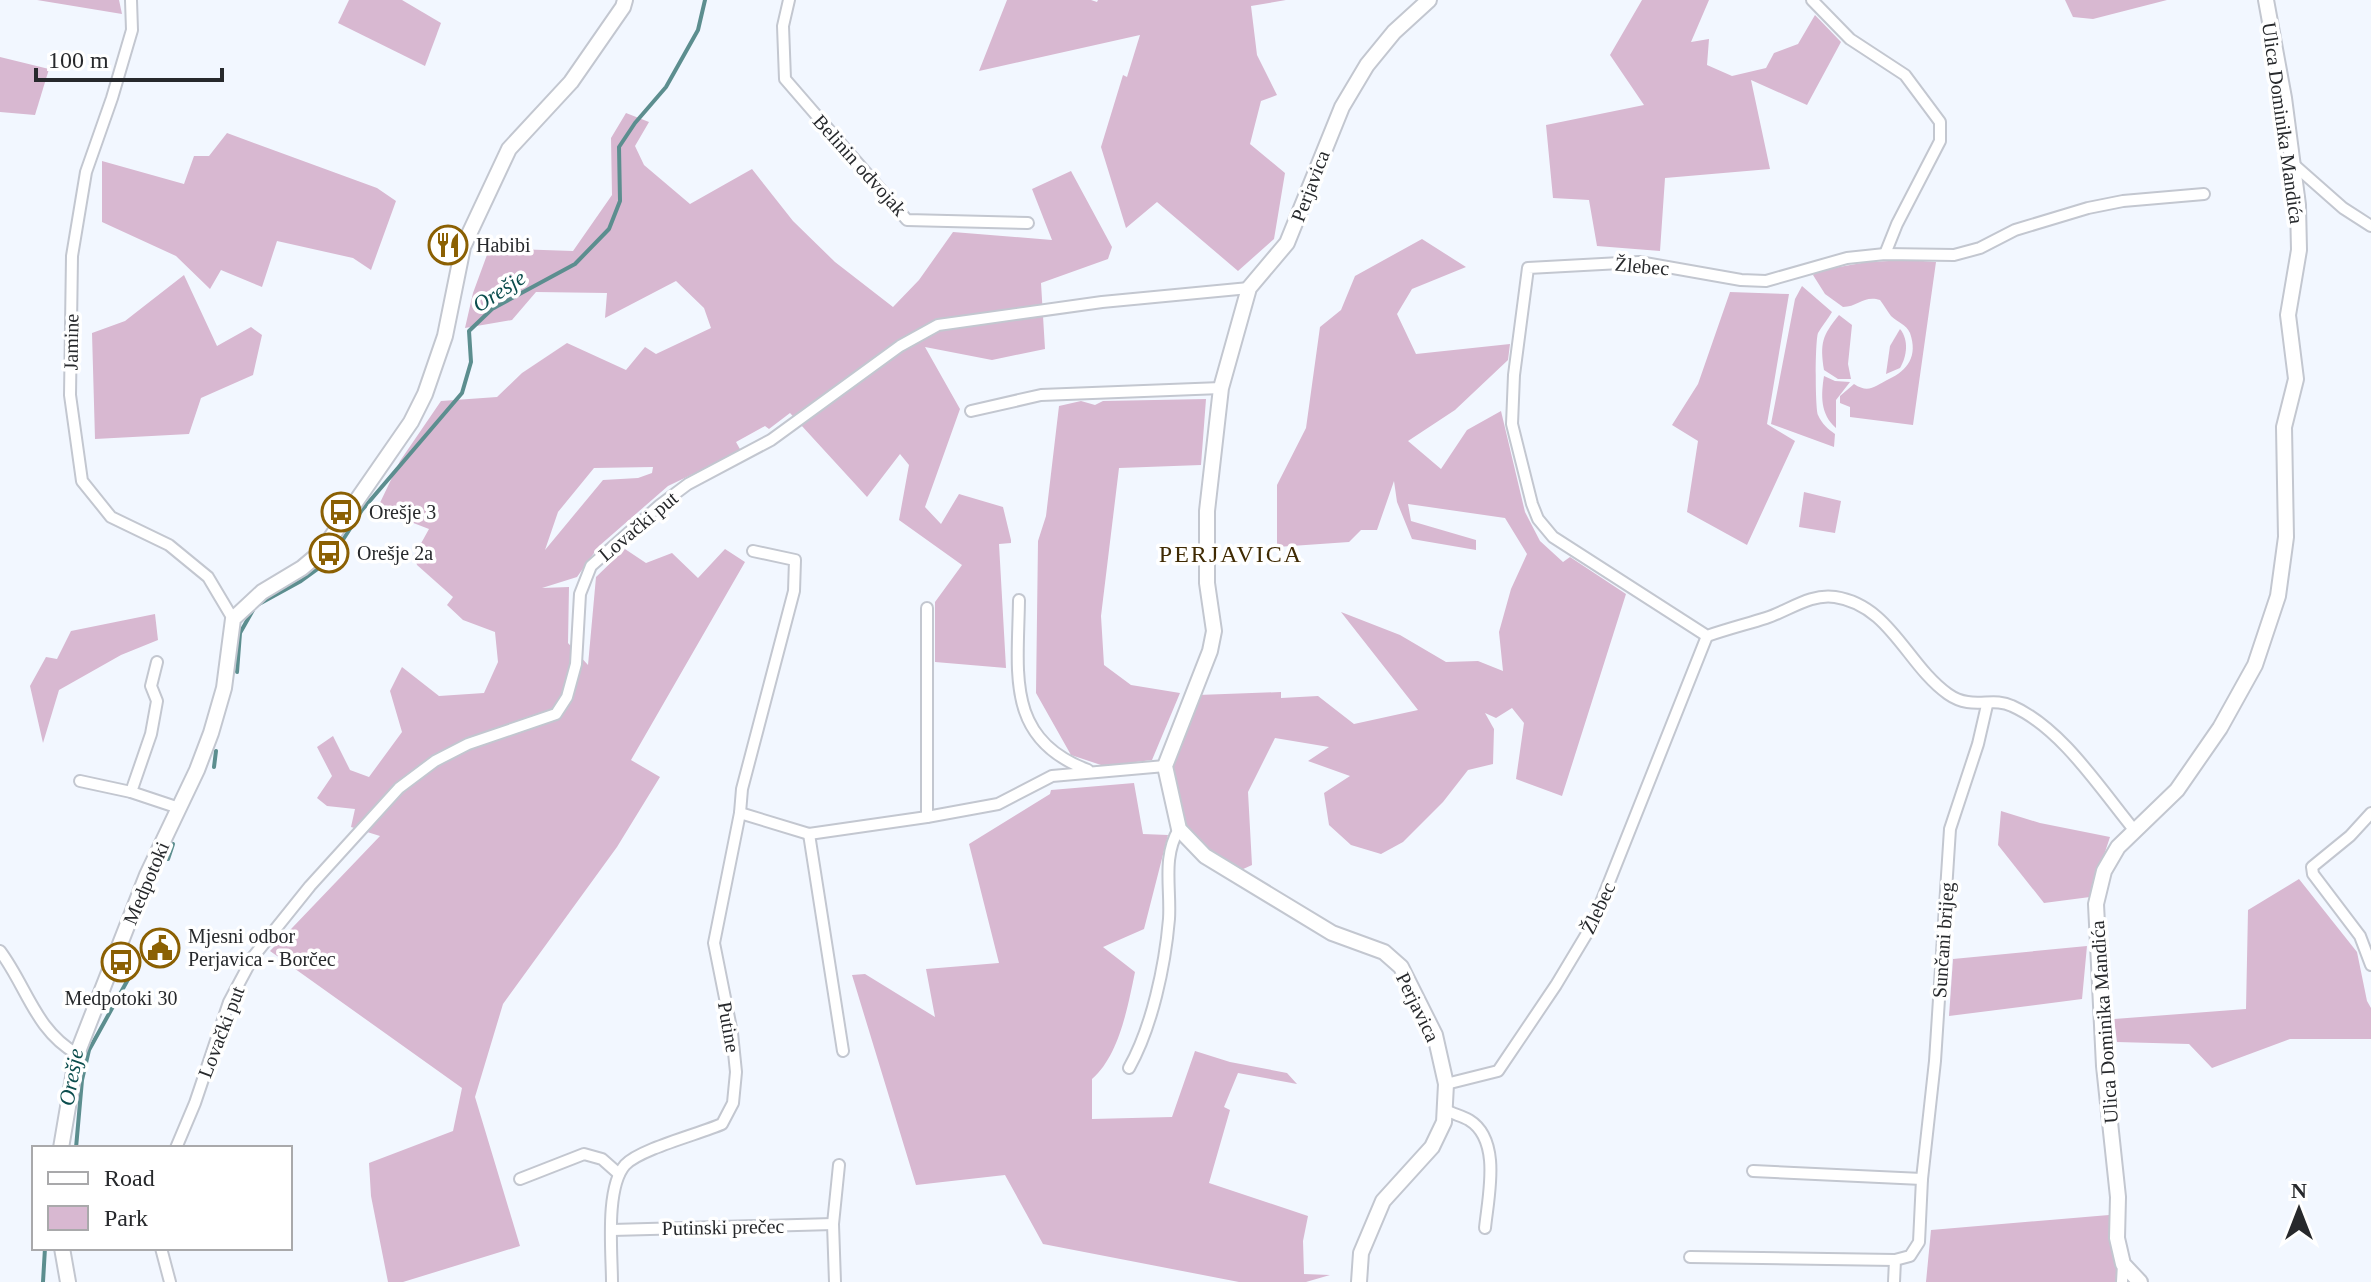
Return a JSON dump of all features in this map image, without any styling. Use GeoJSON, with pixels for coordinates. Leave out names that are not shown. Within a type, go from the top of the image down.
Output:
{"type":"FeatureCollection","features":[{"type":"Feature","properties":{"kind":"street","name":"Jamine"},"geometry":{"type":"LineString","coordinates":[[131,0],[132,30],[86,172],[72,256],[70,395],[82,481],[111,517],[169,545],[208,577],[233,619]]}},
{"type":"Feature","properties":{"kind":"street"},"geometry":{"type":"LineString","coordinates":[[233,619],[262,592],[302,568],[321,552],[411,422],[425,394],[445,336],[463,247],[509,149],[571,82],[625,0]]}},
{"type":"Feature","properties":{"kind":"street","name":"Belinin odvojak"},"geometry":{"type":"LineString","coordinates":[[789,0],[783,26],[785,79],[907,220],[1028,223]]}},
{"type":"Feature","properties":{"kind":"street","name":"Perjavica"},"geometry":{"type":"LineString","coordinates":[[1165,766],[1210,651],[1214,631],[1207,583],[1207,511],[1221,388],[1249,288],[1287,243],[1342,107],[1367,65],[1394,32],[1429,0]]}},
{"type":"Feature","properties":{"kind":"street"},"geometry":{"type":"LineString","coordinates":[[1812,0],[1850,39],[1905,75],[1940,122],[1940,141],[1885,254]]}},
{"type":"Feature","properties":{"kind":"street","name":"Ulica Dominika Mandića"},"geometry":{"type":"LineString","coordinates":[[2123,1264],[2117,1238],[2118,1197],[2104,1066],[2096,904],[2104,871],[2118,847],[2177,790],[2220,728],[2255,665],[2278,596],[2286,537],[2284,427],[2296,379],[2288,315],[2299,250],[2298,205],[2284,98],[2266,0]]}},
{"type":"Feature","properties":{"kind":"street"},"geometry":{"type":"LineString","coordinates":[[2292,163],[2343,208],[2371,226]]}},
{"type":"Feature","properties":{"kind":"street","name":"Žlebec"},"geometry":{"type":"LineString","coordinates":[[1446,1084],[1498,1071],[1577,953],[1616,869],[1707,636],[1553,537],[1538,519],[1518,451],[1511,408],[1528,268],[1639,262],[1756,281],[1787,276],[1847,258],[1885,254],[1954,255],[1980,248],[2015,230],[2088,208],[2123,201],[2204,194]]}},
{"type":"Feature","properties":{"kind":"street","name":"Lovački put"},"geometry":{"type":"LineString","coordinates":[[177,1146],[195,1103],[229,1002],[253,957],[310,886],[399,788],[435,761],[468,744],[556,714],[567,697],[576,664],[580,594],[591,566],[660,505],[688,484],[771,440],[900,346],[938,325],[1102,302],[1249,288]]}},
{"type":"Feature","properties":{"kind":"street"},"geometry":{"type":"LineString","coordinates":[[971,411],[1041,395],[1221,388]]}},
{"type":"Feature","properties":{"kind":"street","name":"Putine"},"geometry":{"type":"LineString","coordinates":[[619,1174],[626,1163],[647,1152],[722,1124],[733,1103],[736,1072],[732,1033],[714,943],[742,789],[794,591],[795,560],[753,551]]}},
{"type":"Feature","properties":{"kind":"street"},"geometry":{"type":"LineString","coordinates":[[1707,636],[1774,615],[1813,598],[1839,598],[1873,613],[1926,673],[1951,696],[1972,704],[2003,702],[2039,722],[2083,768],[2135,831]]}},
{"type":"Feature","properties":{"kind":"street"},"geometry":{"type":"LineString","coordinates":[[1019,600],[1018,689],[1024,710],[1039,739],[1066,762],[1093,772]]}},
{"type":"Feature","properties":{"kind":"street"},"geometry":{"type":"LineString","coordinates":[[927,608],[927,817]]}},
{"type":"Feature","properties":{"kind":"street","name":"Medpotoki"},"geometry":{"type":"LineString","coordinates":[[61,1146],[77,1054],[147,875],[197,770],[211,733],[224,688],[233,619]]}},
{"type":"Feature","properties":{"kind":"street"},"geometry":{"type":"LineString","coordinates":[[131,792],[151,734],[157,701],[151,686],[157,662]]}},
{"type":"Feature","properties":{"kind":"street","name":"Sunčani brijeg"},"geometry":{"type":"LineString","coordinates":[[1895,1260],[1910,1256],[1918,1247],[1935,1061],[1950,829],[1978,744],[1987,705]]}},
{"type":"Feature","properties":{"kind":"street"},"geometry":{"type":"LineString","coordinates":[[740,813],[809,834],[998,804],[1052,776],[1165,766],[1179,829],[1168,854],[1169,918],[1159,984],[1137,1055],[1129,1068]]}},
{"type":"Feature","properties":{"kind":"street"},"geometry":{"type":"LineString","coordinates":[[80,781],[131,792],[179,808]]}},
{"type":"Feature","properties":{"kind":"street"},"geometry":{"type":"LineString","coordinates":[[2371,813],[2350,836],[2312,867],[2313,874],[2360,936],[2371,965]]}},
{"type":"Feature","properties":{"kind":"street","name":"Perjavica"},"geometry":{"type":"LineString","coordinates":[[1179,829],[1205,856],[1332,933],[1384,952],[1401,967],[1435,1035],[1446,1084],[1444,1122],[1432,1147],[1391,1191],[1377,1213],[1361,1253],[1359,1282]]}},
{"type":"Feature","properties":{"kind":"street"},"geometry":{"type":"LineString","coordinates":[[809,834],[843,1051]]}},
{"type":"Feature","properties":{"kind":"street"},"geometry":{"type":"LineString","coordinates":[[0,951],[38,1018],[60,1045],[77,1054]]}},
{"type":"Feature","properties":{"kind":"street"},"geometry":{"type":"LineString","coordinates":[[1446,1110],[1477,1127],[1492,1154],[1485,1228]]}},
{"type":"Feature","properties":{"kind":"street"},"geometry":{"type":"LineString","coordinates":[[520,1179],[584,1154],[602,1159],[619,1174],[613,1203],[612,1282]]}},
{"type":"Feature","properties":{"kind":"street"},"geometry":{"type":"LineString","coordinates":[[835,1282],[833,1224],[839,1165]]}},
{"type":"Feature","properties":{"kind":"street"},"geometry":{"type":"LineString","coordinates":[[1753,1171],[1922,1179]]}},
{"type":"Feature","properties":{"kind":"street","name":"Putinski prečec"},"geometry":{"type":"LineString","coordinates":[[612,1230],[833,1224]]}},
{"type":"Feature","properties":{"kind":"street"},"geometry":{"type":"LineString","coordinates":[[62,1250],[68,1282]]}},
{"type":"Feature","properties":{"kind":"street"},"geometry":{"type":"LineString","coordinates":[[162,1250],[170,1282]]}},
{"type":"Feature","properties":{"kind":"street"},"geometry":{"type":"LineString","coordinates":[[1690,1257],[1895,1260],[1894,1282]]}},
{"type":"Feature","properties":{"kind":"street"},"geometry":{"type":"LineString","coordinates":[[2122,1282],[2123,1264]]}},
{"type":"Feature","properties":{"kind":"street"},"geometry":{"type":"LineString","coordinates":[[2123,1264],[2140,1282]]}},
{"type":"Feature","properties":{"kind":"green space"},"geometry":{"type":"Polygon","coordinates":[[[37,0],[119,0],[122,14],[37,0]]]}},
{"type":"Feature","properties":{"kind":"green space"},"geometry":{"type":"Polygon","coordinates":[[[349,0],[402,0],[441,23],[425,66],[338,23],[349,0]]]}},
{"type":"Feature","properties":{"kind":"green space"},"geometry":{"type":"Polygon","coordinates":[[[1007,0],[1286,0],[1251,6],[1257,55],[1277,95],[1261,101],[1250,144],[1285,173],[1274,239],[1238,271],[1157,202],[1126,228],[1101,147],[1123,75],[1127,77],[1140,35],[979,71],[1007,0]]]}},
{"type":"Feature","properties":{"kind":"green space"},"geometry":{"type":"Polygon","coordinates":[[[1642,0],[1709,0],[1691,42],[1709,39],[1707,65],[1732,76],[1766,68],[1774,53],[1798,44],[1815,15],[1841,42],[1807,105],[1751,80],[1770,169],[1665,178],[1660,251],[1597,246],[1589,200],[1553,198],[1546,125],[1644,105],[1610,55],[1642,0]]]}},
{"type":"Feature","properties":{"kind":"green space"},"geometry":{"type":"Polygon","coordinates":[[[2065,0],[2167,0],[2093,19],[2073,17],[2065,0]]]}},
{"type":"Feature","properties":{"kind":"green space"},"geometry":{"type":"Polygon","coordinates":[[[0,57],[49,69],[35,115],[0,112],[0,57]]]}},
{"type":"Feature","properties":{"kind":"green space"},"geometry":{"type":"Polygon","coordinates":[[[626,113],[649,122],[635,146],[644,165],[690,204],[752,169],[793,221],[835,262],[893,307],[919,280],[953,232],[1052,240],[1032,189],[1071,171],[1112,247],[1108,259],[1041,283],[1045,349],[992,360],[925,347],[960,409],[925,507],[941,524],[959,494],[1003,507],[1011,540],[1011,543],[999,544],[1006,668],[935,662],[935,602],[962,565],[899,520],[909,465],[900,454],[867,497],[790,413],[769,429],[765,426],[736,442],[741,451],[668,486],[599,546],[577,577],[542,588],[569,587],[568,643],[588,665],[596,577],[625,549],[646,563],[672,553],[698,578],[725,549],[745,562],[631,760],[660,777],[617,847],[503,1004],[475,1097],[520,1246],[403,1282],[388,1282],[371,1196],[369,1163],[453,1131],[462,1088],[270,951],[380,836],[351,827],[355,809],[327,806],[317,798],[332,776],[317,747],[333,736],[350,770],[369,777],[402,732],[390,691],[402,667],[439,696],[484,693],[498,662],[495,632],[463,620],[447,605],[453,597],[417,565],[414,556],[429,529],[377,509],[400,461],[441,401],[497,397],[522,373],[567,343],[626,370],[645,347],[656,354],[711,328],[704,308],[676,281],[605,318],[607,293],[536,292],[512,320],[465,328],[473,293],[491,244],[514,249],[573,251],[612,195],[611,138],[626,113]],[[653,467],[594,468],[558,512],[545,550],[603,480],[638,478],[652,473],[653,467]]]}},
{"type":"Feature","properties":{"kind":"green space"},"geometry":{"type":"Polygon","coordinates":[[[227,133],[377,188],[396,201],[371,270],[353,258],[277,241],[262,287],[221,270],[210,289],[176,256],[102,222],[102,161],[184,184],[194,156],[209,156],[227,133]]]}},
{"type":"Feature","properties":{"kind":"green space"},"geometry":{"type":"Polygon","coordinates":[[[1422,239],[1466,267],[1412,289],[1397,314],[1416,354],[1510,344],[1508,360],[1455,410],[1408,441],[1441,469],[1467,430],[1501,411],[1525,512],[1540,541],[1563,562],[1570,557],[1626,594],[1562,796],[1516,779],[1524,723],[1512,708],[1496,718],[1485,713],[1494,729],[1493,764],[1468,770],[1443,802],[1403,842],[1381,854],[1351,845],[1329,825],[1324,793],[1350,776],[1308,761],[1329,747],[1275,738],[1248,792],[1252,865],[1241,870],[1202,844],[1182,826],[1170,770],[1198,695],[1281,692],[1281,698],[1318,696],[1354,724],[1418,710],[1341,612],[1400,635],[1446,662],[1478,661],[1503,671],[1499,632],[1511,589],[1527,554],[1505,518],[1408,504],[1411,521],[1476,540],[1476,550],[1412,539],[1397,502],[1394,481],[1377,530],[1361,530],[1349,542],[1277,547],[1277,485],[1306,428],[1320,327],[1341,310],[1355,276],[1422,239]]]}},
{"type":"Feature","properties":{"kind":"green space"},"geometry":{"type":"Polygon","coordinates":[[[1867,262],[1936,262],[1913,425],[1850,417],[1850,407],[1840,403],[1840,396],[1854,384],[1872,388],[1906,367],[1913,349],[1910,333],[1891,316],[1880,300],[1870,299],[1843,307],[1825,294],[1813,275],[1817,271],[1867,262]]]}},
{"type":"Feature","properties":{"kind":"green space"},"geometry":{"type":"Polygon","coordinates":[[[184,275],[217,346],[251,327],[262,335],[253,375],[201,398],[189,434],[95,439],[92,333],[125,321],[184,275]]]}},
{"type":"Feature","properties":{"kind":"green space"},"geometry":{"type":"Polygon","coordinates":[[[1802,286],[1832,312],[1818,333],[1816,388],[1818,415],[1835,434],[1834,447],[1771,424],[1795,299],[1802,286]]]}},
{"type":"Feature","properties":{"kind":"green space"},"geometry":{"type":"Polygon","coordinates":[[[1730,292],[1789,294],[1767,424],[1795,441],[1747,545],[1687,512],[1698,441],[1672,425],[1698,384],[1730,292]]]}},
{"type":"Feature","properties":{"kind":"green space"},"geometry":{"type":"Polygon","coordinates":[[[1839,315],[1852,325],[1848,364],[1851,379],[1838,379],[1824,370],[1824,340],[1839,315]]]}},
{"type":"Feature","properties":{"kind":"green space"},"geometry":{"type":"Polygon","coordinates":[[[1900,329],[1906,343],[1904,358],[1900,368],[1886,374],[1890,346],[1900,329]]]}},
{"type":"Feature","properties":{"kind":"green space"},"geometry":{"type":"Polygon","coordinates":[[[1824,376],[1850,382],[1836,400],[1836,428],[1824,410],[1824,376]]]}},
{"type":"Feature","properties":{"kind":"green space"},"geometry":{"type":"Polygon","coordinates":[[[1206,399],[1201,465],[1119,468],[1101,616],[1104,665],[1131,685],[1180,693],[1152,760],[1104,766],[1071,755],[1036,693],[1038,541],[1046,516],[1059,406],[1081,401],[1095,405],[1103,401],[1206,399]]]}},
{"type":"Feature","properties":{"kind":"green space"},"geometry":{"type":"Polygon","coordinates":[[[1804,492],[1841,501],[1835,533],[1799,527],[1804,492]]]}},
{"type":"Feature","properties":{"kind":"green space"},"geometry":{"type":"Polygon","coordinates":[[[155,614],[158,640],[121,655],[59,690],[43,743],[30,686],[46,657],[57,659],[71,631],[155,614]]]}},
{"type":"Feature","properties":{"kind":"green space"},"geometry":{"type":"Polygon","coordinates":[[[1134,783],[1143,834],[1168,835],[1144,929],[1103,947],[1135,972],[1116,1044],[1092,1079],[1092,1119],[1172,1117],[1195,1051],[1230,1062],[1287,1073],[1297,1084],[1238,1073],[1224,1107],[1230,1110],[1209,1183],[1308,1216],[1303,1241],[1304,1274],[1330,1275],[1306,1282],[1239,1282],[1043,1244],[1005,1175],[916,1185],[852,975],[865,974],[935,1017],[926,969],[999,963],[969,844],[1050,794],[1051,790],[1134,783]]]}},
{"type":"Feature","properties":{"kind":"green space"},"geometry":{"type":"Polygon","coordinates":[[[2001,811],[2040,823],[2110,837],[2090,897],[2044,903],[1998,845],[2001,811]]]}},
{"type":"Feature","properties":{"kind":"green space"},"geometry":{"type":"Polygon","coordinates":[[[2299,879],[2357,952],[2371,1008],[2371,1039],[2290,1039],[2212,1068],[2189,1044],[2117,1042],[2114,1019],[2246,1009],[2248,910],[2299,879]]]}},
{"type":"Feature","properties":{"kind":"green space"},"geometry":{"type":"Polygon","coordinates":[[[2087,946],[2082,999],[1949,1016],[1953,959],[2087,946]]]}},
{"type":"Feature","properties":{"kind":"green space"},"geometry":{"type":"Polygon","coordinates":[[[2109,1215],[2120,1282],[1926,1282],[1931,1230],[2109,1215]]]}},
{"type":"Feature","properties":{"kind":"waterway","name":"Orešje"},"geometry":{"type":"LineString","coordinates":[[259,604],[301,581],[330,560],[362,510],[462,393],[471,362],[469,331],[492,309],[575,264],[609,229],[620,201],[619,147],[666,87],[698,30],[705,0]]}},
{"type":"Feature","properties":{"kind":"waterway","name":"Orešje"},"geometry":{"type":"LineString","coordinates":[[237,672],[240,633],[253,610]]}},
{"type":"Feature","properties":{"kind":"waterway","name":"Orešje"},"geometry":{"type":"LineString","coordinates":[[214,767],[216,751]]}},
{"type":"Feature","properties":{"kind":"waterway","name":"Orešje"},"geometry":{"type":"LineString","coordinates":[[168,859],[173,844]]}},
{"type":"Feature","properties":{"kind":"waterway","name":"Orešje"},"geometry":{"type":"LineString","coordinates":[[76,1146],[82,1080],[89,1050],[131,974]]}},
{"type":"Feature","properties":{"kind":"waterway","name":"Orešje"},"geometry":{"type":"LineString","coordinates":[[43,1282],[45,1250]]}},
{"type":"Feature","properties":{"kind":"place","name":"Habibi"},"geometry":{"type":"Point","coordinates":[448,245]}},
{"type":"Feature","properties":{"kind":"place","name":"Orešje 3"},"geometry":{"type":"Point","coordinates":[341,512]}},
{"type":"Feature","properties":{"kind":"place","name":"Orešje 2a"},"geometry":{"type":"Point","coordinates":[329,553]}},
{"type":"Feature","properties":{"kind":"place","name":"Mjesni odbor Perjavica - Borčec"},"geometry":{"type":"Point","coordinates":[160,948]}},
{"type":"Feature","properties":{"kind":"place","name":"Medpotoki 30"},"geometry":{"type":"Point","coordinates":[121,962]}},
{"type":"Feature","properties":{"kind":"district","name":"PERJAVICA"},"geometry":{"type":"Point","coordinates":[1231,554]}}]}
